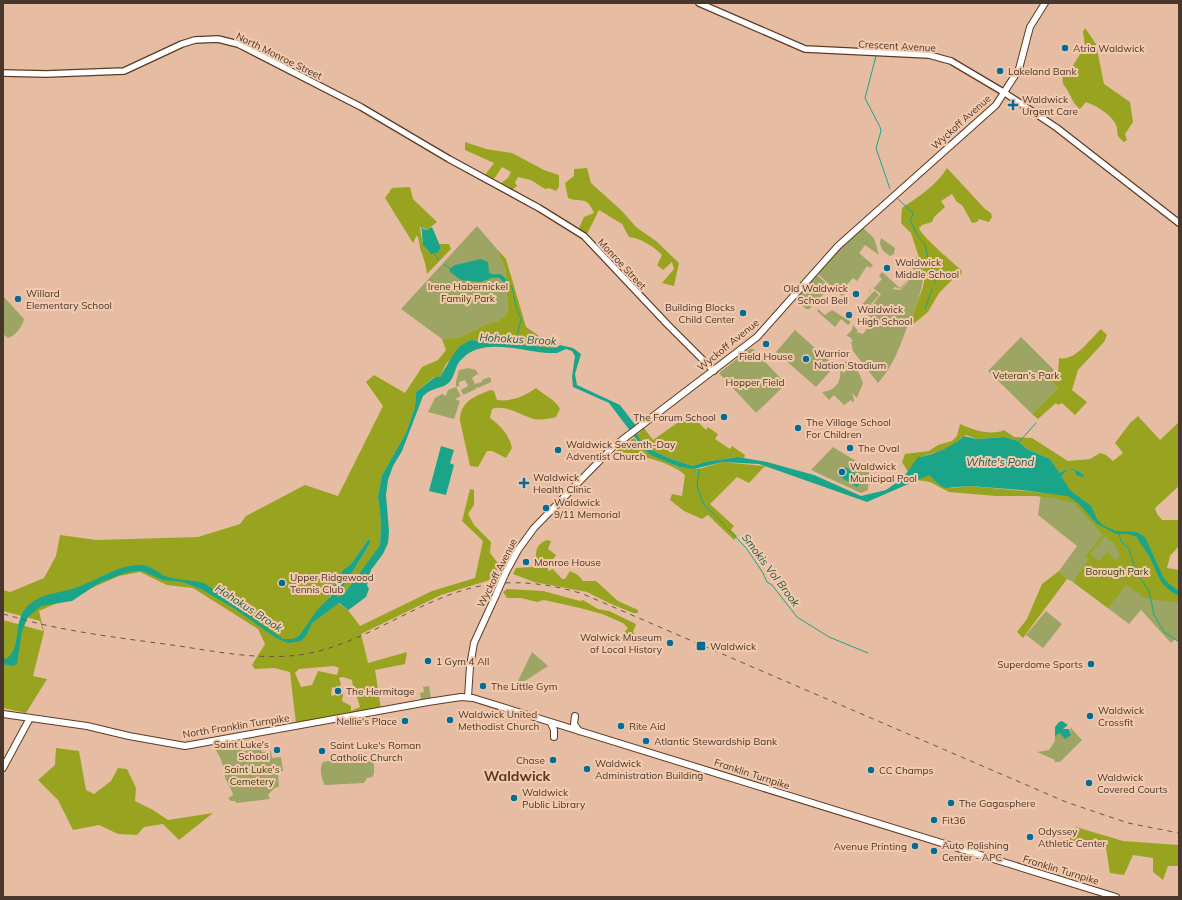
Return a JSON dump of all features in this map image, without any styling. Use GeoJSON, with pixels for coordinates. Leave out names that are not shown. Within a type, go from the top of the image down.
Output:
{"type":"FeatureCollection","features":[{"type":"Feature","properties":{"kind":"main road","name":"Crescent Avenue"},"geometry":{"type":"LineString","coordinates":[[699,3],[798,47],[812,51],[936,56],[957,64],[1005,93],[1069,136],[1179,223]]}},
{"type":"Feature","properties":{"kind":"main road","name":"Wyckoff Avenue"},"geometry":{"type":"LineString","coordinates":[[468,697],[470,666],[474,643],[506,572],[518,550],[534,528],[602,458],[630,434],[714,371],[763,331],[838,246],[996,105],[1005,93],[1021,62],[1030,27],[1045,3]]}},
{"type":"Feature","properties":{"kind":"main road","name":"North Monroe Street"},"geometry":{"type":"LineString","coordinates":[[3,73],[46,74],[124,71],[186,42],[203,38],[224,39],[273,61],[361,107],[449,159],[504,188]]}},
{"type":"Feature","properties":{"kind":"main road","name":"Monroe Street"},"geometry":{"type":"LineString","coordinates":[[504,188],[573,228],[584,236],[668,326],[714,371]]}},
{"type":"Feature","properties":{"kind":"main road","name":"Franklin Turnpike"},"geometry":{"type":"LineString","coordinates":[[379,711],[468,697],[732,777],[778,793],[1116,897]]}},
{"type":"Feature","properties":{"kind":"main road","name":"North Franklin Turnpike"},"geometry":{"type":"LineString","coordinates":[[3,714],[87,726],[168,744],[185,746],[379,711]]}},
{"type":"Feature","properties":{"kind":"main road"},"geometry":{"type":"LineString","coordinates":[[575,716],[574,724],[581,732]]}},
{"type":"Feature","properties":{"kind":"main road"},"geometry":{"type":"LineString","coordinates":[[3,768],[30,718]]}},
{"type":"Feature","properties":{"kind":"main road"},"geometry":{"type":"LineString","coordinates":[[551,723],[554,730],[554,737]]}},
{"type":"Feature","properties":{"kind":"green space"},"geometry":{"type":"Polygon","coordinates":[[[1085,28],[1096,44],[1104,84],[1130,102],[1133,122],[1125,134],[1127,140],[1124,142],[1119,136],[1115,123],[1110,116],[1086,102],[1080,109],[1063,84],[1062,73],[1069,72],[1085,46],[1083,32],[1085,28]]]}},
{"type":"Feature","properties":{"kind":"green space"},"geometry":{"type":"Polygon","coordinates":[[[465,142],[486,149],[512,153],[544,170],[559,175],[559,187],[556,191],[549,188],[545,189],[531,180],[518,177],[515,182],[517,186],[512,190],[500,184],[508,178],[511,172],[502,167],[494,179],[485,175],[494,163],[465,150],[465,142]]]}},
{"type":"Feature","properties":{"kind":"green space"},"geometry":{"type":"Polygon","coordinates":[[[587,168],[591,183],[622,211],[636,227],[656,241],[679,263],[674,286],[662,283],[674,269],[672,262],[663,270],[657,265],[662,255],[647,243],[629,237],[622,224],[599,210],[587,234],[579,228],[584,217],[594,213],[589,203],[586,201],[568,198],[565,183],[574,176],[574,169],[587,168]]]}},
{"type":"Feature","properties":{"kind":"green space"},"geometry":{"type":"Polygon","coordinates":[[[947,168],[985,209],[991,213],[992,217],[989,222],[979,219],[977,222],[972,223],[962,205],[957,202],[952,194],[941,201],[945,207],[934,217],[932,222],[922,225],[919,228],[931,243],[962,271],[961,275],[957,275],[939,293],[928,312],[911,326],[910,321],[923,287],[925,276],[911,233],[901,223],[902,208],[933,185],[947,168]]]}},
{"type":"Feature","properties":{"kind":"green space"},"geometry":{"type":"Polygon","coordinates":[[[410,187],[413,199],[437,222],[427,230],[420,226],[422,240],[426,249],[429,252],[438,253],[441,248],[439,244],[449,244],[451,249],[427,274],[417,235],[413,243],[385,198],[392,188],[410,187]]]}},
{"type":"Feature","properties":{"kind":"green space","name":"Irene Habernickel Family Park"},"geometry":{"type":"Polygon","coordinates":[[[477,226],[497,249],[506,272],[505,283],[508,302],[507,314],[498,321],[486,324],[461,337],[442,339],[401,309],[477,226]]]}},
{"type":"Feature","properties":{"kind":"green space"},"geometry":{"type":"Polygon","coordinates":[[[863,228],[874,238],[879,255],[865,245],[859,253],[873,265],[870,268],[867,266],[857,281],[853,278],[841,291],[845,295],[843,297],[818,274],[836,253],[863,228]]]}},
{"type":"Feature","properties":{"kind":"green space"},"geometry":{"type":"Polygon","coordinates":[[[881,238],[895,248],[894,254],[890,256],[883,251],[880,244],[881,238]]]}},
{"type":"Feature","properties":{"kind":"green space"},"geometry":{"type":"Polygon","coordinates":[[[497,249],[506,259],[526,327],[542,338],[550,339],[558,346],[556,348],[471,340],[446,364],[440,377],[434,377],[416,392],[415,407],[406,433],[382,475],[378,496],[381,522],[380,545],[344,594],[337,597],[369,545],[368,540],[351,564],[343,570],[336,579],[332,595],[329,597],[348,610],[360,626],[432,591],[475,578],[483,541],[462,521],[470,489],[474,490],[474,505],[468,514],[474,525],[491,542],[490,553],[501,567],[493,579],[441,595],[361,634],[368,663],[407,652],[405,664],[375,670],[381,709],[296,724],[290,672],[274,668],[255,669],[252,665],[265,644],[258,629],[193,588],[167,585],[140,572],[119,576],[39,611],[44,632],[33,676],[47,679],[26,713],[3,708],[3,620],[43,631],[40,621],[3,611],[3,590],[10,592],[44,578],[56,556],[60,535],[96,540],[198,537],[240,524],[246,516],[305,485],[338,496],[383,406],[366,382],[374,375],[405,393],[422,367],[438,360],[446,350],[442,339],[461,337],[486,324],[498,321],[507,314],[508,302],[505,283],[506,272],[497,249]],[[334,666],[299,669],[295,673],[301,687],[312,685],[318,671],[337,675],[339,668],[334,666]],[[343,677],[339,678],[341,684],[338,689],[332,687],[331,695],[334,696],[335,693],[343,694],[342,701],[351,706],[351,711],[360,707],[352,680],[343,677]]]}},
{"type":"Feature","properties":{"kind":"green space"},"geometry":{"type":"Polygon","coordinates":[[[916,257],[919,257],[923,273],[920,294],[897,353],[884,376],[878,383],[853,351],[851,342],[853,341],[850,337],[846,336],[852,330],[853,325],[858,331],[856,332],[863,334],[874,320],[866,313],[881,294],[872,287],[874,288],[882,279],[879,276],[882,272],[900,288],[911,277],[901,289],[895,287],[892,289],[901,290],[915,273],[911,267],[916,261],[916,257]]]}},
{"type":"Feature","properties":{"kind":"green space"},"geometry":{"type":"Polygon","coordinates":[[[817,275],[830,287],[809,309],[806,309],[796,299],[817,275]]]}},
{"type":"Feature","properties":{"kind":"green space"},"geometry":{"type":"Polygon","coordinates":[[[875,291],[879,295],[864,312],[856,305],[860,307],[875,291]]]}},
{"type":"Feature","properties":{"kind":"green space"},"geometry":{"type":"Polygon","coordinates":[[[3,296],[24,319],[18,330],[8,338],[3,334],[3,296]]]}},
{"type":"Feature","properties":{"kind":"green space"},"geometry":{"type":"Polygon","coordinates":[[[818,309],[825,315],[832,310],[851,322],[848,325],[841,319],[835,327],[817,311],[818,309]]]}},
{"type":"Feature","properties":{"kind":"green space"},"geometry":{"type":"Polygon","coordinates":[[[1101,329],[1107,335],[1104,342],[1078,370],[1072,390],[1087,402],[1075,415],[1062,403],[1058,405],[1056,403],[1038,419],[1032,414],[1058,388],[1050,380],[1058,375],[1059,358],[1071,357],[1082,349],[1101,329]]]}},
{"type":"Feature","properties":{"kind":"green space","name":"Warrior Nation Stadium"},"geometry":{"type":"Polygon","coordinates":[[[795,330],[835,366],[816,387],[776,352],[795,330]]]}},
{"type":"Feature","properties":{"kind":"green space","name":"Veteran's Park"},"geometry":{"type":"Polygon","coordinates":[[[1021,337],[1057,373],[1050,380],[1058,388],[1032,414],[988,371],[1021,337]]]}},
{"type":"Feature","properties":{"kind":"green space","name":"Hopper Field"},"geometry":{"type":"Polygon","coordinates":[[[750,349],[753,349],[786,384],[756,413],[719,373],[750,349]]]}},
{"type":"Feature","properties":{"kind":"green space"},"geometry":{"type":"Polygon","coordinates":[[[846,361],[858,371],[863,383],[857,398],[852,393],[854,400],[853,403],[851,400],[844,405],[834,395],[829,400],[822,392],[831,390],[837,385],[840,378],[840,369],[844,373],[846,370],[849,371],[843,365],[846,361]]]}},
{"type":"Feature","properties":{"kind":"green space"},"geometry":{"type":"Polygon","coordinates":[[[468,368],[476,370],[479,376],[477,374],[472,378],[475,384],[482,382],[482,380],[489,377],[491,379],[491,382],[478,388],[476,387],[476,389],[463,395],[461,390],[468,386],[465,380],[459,382],[459,386],[456,387],[459,370],[468,368]]]}},
{"type":"Feature","properties":{"kind":"green space"},"geometry":{"type":"Polygon","coordinates":[[[456,387],[461,396],[455,399],[460,401],[454,419],[428,412],[435,398],[442,394],[446,396],[448,390],[456,387]]]}},
{"type":"Feature","properties":{"kind":"green space"},"geometry":{"type":"Polygon","coordinates":[[[536,388],[553,400],[558,406],[560,409],[556,417],[537,419],[512,410],[501,408],[492,409],[490,418],[498,424],[504,432],[509,439],[512,448],[506,458],[492,451],[487,451],[478,467],[470,466],[460,421],[461,414],[466,404],[474,397],[491,390],[494,391],[497,400],[507,400],[518,398],[536,388]]]}},
{"type":"Feature","properties":{"kind":"green space"},"geometry":{"type":"Polygon","coordinates":[[[690,414],[706,430],[708,427],[718,434],[715,439],[730,449],[732,446],[745,455],[744,458],[738,457],[704,462],[693,466],[671,459],[649,449],[636,436],[644,428],[653,440],[690,414]]]}},
{"type":"Feature","properties":{"kind":"green space"},"geometry":{"type":"Polygon","coordinates":[[[1138,416],[1160,440],[1179,422],[1179,486],[1155,508],[1157,514],[1162,520],[1179,520],[1179,546],[1170,556],[1167,568],[1179,570],[1179,603],[1145,598],[1126,585],[1108,608],[1073,582],[1089,559],[1085,556],[1103,535],[1074,503],[1053,498],[1035,496],[996,496],[949,492],[930,482],[917,480],[908,472],[902,462],[905,454],[929,451],[938,445],[952,441],[957,436],[960,424],[982,432],[999,432],[1004,430],[1014,437],[1032,438],[1068,461],[1090,459],[1100,453],[1106,455],[1113,461],[1123,453],[1115,443],[1130,423],[1138,416]],[[966,435],[956,444],[931,454],[918,457],[938,484],[952,488],[970,486],[1046,493],[1071,491],[1060,476],[1068,469],[1060,473],[1050,459],[1027,449],[1018,441],[1005,437],[977,439],[966,435]],[[1069,469],[1075,471],[1079,476],[1084,475],[1078,471],[1069,469]],[[1105,536],[1090,554],[1099,561],[1107,552],[1116,561],[1120,556],[1114,544],[1105,536]]]}},
{"type":"Feature","properties":{"kind":"green space"},"geometry":{"type":"Polygon","coordinates":[[[634,438],[642,448],[678,467],[699,469],[722,462],[765,466],[749,483],[737,477],[710,504],[734,526],[731,530],[737,536],[734,540],[708,515],[702,519],[684,511],[670,500],[672,494],[682,496],[685,475],[679,470],[653,459],[616,451],[634,438]]]}},
{"type":"Feature","properties":{"kind":"green space","name":"Waldwick Municipal Pool"},"geometry":{"type":"Polygon","coordinates":[[[833,447],[869,469],[868,490],[861,493],[811,470],[833,447]]]}},
{"type":"Feature","properties":{"kind":"green space","name":"Borough Park"},"geometry":{"type":"Polygon","coordinates":[[[1041,493],[1068,496],[1179,590],[1179,642],[1175,639],[1171,643],[1141,610],[1129,624],[1067,579],[1059,571],[1077,546],[1038,515],[1041,493]]]}},
{"type":"Feature","properties":{"kind":"green space"},"geometry":{"type":"Polygon","coordinates":[[[547,540],[551,541],[548,549],[556,555],[548,567],[548,571],[553,569],[562,579],[565,579],[570,571],[578,575],[583,581],[596,581],[618,601],[638,610],[638,613],[633,613],[587,592],[534,582],[513,574],[516,568],[533,567],[537,549],[547,540]]]}},
{"type":"Feature","properties":{"kind":"green space"},"geometry":{"type":"Polygon","coordinates":[[[1059,571],[1067,579],[1023,638],[1017,632],[1027,619],[1042,584],[1059,571]]]}},
{"type":"Feature","properties":{"kind":"green space"},"geometry":{"type":"Polygon","coordinates":[[[507,589],[543,591],[580,601],[583,600],[598,609],[609,611],[636,624],[633,632],[635,635],[627,642],[619,638],[628,628],[623,623],[602,614],[544,600],[537,602],[521,598],[507,598],[503,592],[507,589]]]}},
{"type":"Feature","properties":{"kind":"green space"},"geometry":{"type":"Polygon","coordinates":[[[1046,611],[1062,624],[1043,648],[1026,635],[1046,611]]]}},
{"type":"Feature","properties":{"kind":"green space"},"geometry":{"type":"Polygon","coordinates":[[[532,652],[548,666],[525,681],[518,681],[532,652]]]}},
{"type":"Feature","properties":{"kind":"green space"},"geometry":{"type":"Polygon","coordinates":[[[429,686],[431,698],[421,700],[420,693],[424,692],[423,687],[429,686]]]}},
{"type":"Feature","properties":{"kind":"green space"},"geometry":{"type":"Polygon","coordinates":[[[1070,727],[1082,740],[1060,762],[1054,762],[1055,760],[1037,752],[1049,750],[1055,741],[1055,736],[1060,732],[1071,735],[1070,727]]]}},
{"type":"Feature","properties":{"kind":"green space","name":"Saint Luke's Cemetery"},"geometry":{"type":"Polygon","coordinates":[[[243,740],[242,751],[261,749],[262,752],[271,751],[272,758],[281,757],[283,771],[278,772],[279,787],[274,789],[268,795],[270,799],[236,803],[228,798],[233,795],[225,777],[223,765],[213,747],[243,740]]]}},
{"type":"Feature","properties":{"kind":"green space"},"geometry":{"type":"Polygon","coordinates":[[[56,748],[79,751],[86,790],[94,794],[111,781],[118,768],[127,769],[136,788],[135,801],[168,820],[213,813],[179,840],[163,824],[144,827],[137,835],[118,834],[99,825],[73,830],[58,800],[38,780],[55,765],[56,748]]]}},
{"type":"Feature","properties":{"kind":"green space"},"geometry":{"type":"Polygon","coordinates":[[[364,755],[374,764],[374,774],[372,777],[367,778],[364,783],[325,785],[321,774],[323,762],[364,755]]]}},
{"type":"Feature","properties":{"kind":"green space"},"geometry":{"type":"Polygon","coordinates":[[[1076,827],[1123,841],[1179,845],[1179,866],[1168,866],[1163,880],[1153,872],[1153,858],[1133,855],[1124,875],[1110,873],[1106,848],[1092,841],[1079,840],[1069,850],[1070,847],[1067,844],[1076,827]]]}},
{"type":"Feature","properties":{"kind":"water"},"geometry":{"type":"Polygon","coordinates":[[[421,222],[423,229],[427,230],[432,227],[441,248],[438,253],[431,254],[423,245],[421,222]]]}},
{"type":"Feature","properties":{"kind":"water"},"geometry":{"type":"Polygon","coordinates":[[[481,259],[488,262],[489,273],[492,274],[492,278],[480,282],[461,280],[450,272],[450,269],[455,265],[481,259]]]}},
{"type":"Feature","properties":{"kind":"water","name":"White's Pond"},"geometry":{"type":"Polygon","coordinates":[[[471,340],[556,348],[560,345],[573,348],[581,354],[575,374],[577,385],[620,405],[636,426],[638,437],[649,449],[671,459],[693,466],[704,462],[738,457],[767,462],[814,475],[861,496],[886,490],[903,478],[918,457],[942,450],[955,443],[963,436],[977,439],[1005,437],[1018,441],[1027,449],[1050,459],[1060,473],[1068,469],[1061,476],[1071,491],[1091,506],[1097,519],[1104,526],[1116,531],[1136,532],[1145,537],[1165,581],[1179,591],[1179,596],[1163,584],[1148,554],[1137,537],[1128,534],[1116,534],[1097,524],[1079,504],[1068,496],[970,486],[945,488],[938,484],[929,475],[867,502],[759,464],[722,462],[694,469],[679,467],[651,455],[643,448],[609,403],[573,387],[572,377],[575,356],[572,351],[566,349],[557,353],[547,353],[514,348],[491,347],[480,348],[470,352],[460,361],[449,383],[429,391],[423,396],[402,451],[393,466],[388,480],[386,495],[389,531],[388,543],[383,554],[371,570],[367,585],[369,589],[366,597],[348,610],[339,603],[312,623],[306,636],[301,641],[288,643],[276,638],[235,609],[201,589],[183,582],[163,580],[142,571],[136,571],[125,573],[99,583],[72,601],[41,606],[28,617],[22,631],[17,664],[13,666],[3,664],[3,657],[6,659],[11,655],[14,649],[21,615],[30,604],[42,597],[86,584],[113,571],[140,565],[145,565],[167,577],[204,583],[283,639],[292,639],[299,636],[317,610],[332,595],[336,579],[343,570],[351,564],[368,540],[370,540],[369,545],[337,597],[344,594],[380,545],[381,522],[378,496],[382,475],[406,433],[415,407],[416,392],[435,377],[440,377],[460,346],[471,340]]]}},
{"type":"Feature","properties":{"kind":"water"},"geometry":{"type":"Polygon","coordinates":[[[441,446],[454,450],[450,463],[454,465],[446,495],[429,491],[441,446]]]}},
{"type":"Feature","properties":{"kind":"water"},"geometry":{"type":"Polygon","coordinates":[[[845,467],[863,478],[857,487],[839,476],[845,467]]]}},
{"type":"Feature","properties":{"kind":"water"},"geometry":{"type":"Polygon","coordinates":[[[1068,469],[1078,471],[1084,475],[1083,477],[1076,475],[1075,471],[1068,469]]]}},
{"type":"Feature","properties":{"kind":"water"},"geometry":{"type":"Polygon","coordinates":[[[1062,721],[1068,725],[1063,729],[1069,729],[1071,735],[1065,739],[1060,733],[1055,736],[1055,727],[1062,721]]]}},
{"type":"Feature","properties":{"kind":"waterway"},"geometry":{"type":"LineString","coordinates":[[876,56],[865,98],[880,127],[881,131],[876,148],[890,189]]}},
{"type":"Feature","properties":{"kind":"waterway"},"geometry":{"type":"LineString","coordinates":[[898,199],[912,212],[913,215],[910,220],[919,238],[925,244],[928,259],[936,278],[934,283]]}},
{"type":"Feature","properties":{"kind":"waterway"},"geometry":{"type":"LineString","coordinates":[[435,254],[438,260]]}},
{"type":"Feature","properties":{"kind":"waterway"},"geometry":{"type":"LineString","coordinates":[[444,264],[451,269]]}},
{"type":"Feature","properties":{"kind":"waterway"},"geometry":{"type":"LineString","coordinates":[[492,276],[500,276],[506,282]]}},
{"type":"Feature","properties":{"kind":"waterway"},"geometry":{"type":"LineString","coordinates":[[506,282],[512,287],[516,307],[521,319],[517,336],[507,344]]}},
{"type":"Feature","properties":{"kind":"waterway"},"geometry":{"type":"LineString","coordinates":[[925,309],[932,289]]}},
{"type":"Feature","properties":{"kind":"waterway"},"geometry":{"type":"LineString","coordinates":[[1019,442],[1036,423]]}},
{"type":"Feature","properties":{"kind":"waterway","name":"Smokis Vol Brook"},"geometry":{"type":"LineString","coordinates":[[699,469],[697,486],[703,503],[747,549],[763,573],[767,582],[772,585],[797,617],[829,637],[868,653]]}},
{"type":"Feature","properties":{"kind":"waterway"},"geometry":{"type":"LineString","coordinates":[[1119,534],[1121,541],[1129,549],[1136,572],[1149,591],[1154,615],[1164,632],[1179,642]]}},
{"type":"Feature","properties":{"kind":"waterway","name":"Hohokus Brook"},"geometry":{"type":"LineString","coordinates":[[1163,577],[1169,585],[1179,592]]}},
{"type":"Feature","properties":{"kind":"railway"},"geometry":{"type":"LineString","coordinates":[[3,614],[44,625],[98,635],[239,655],[269,657],[299,655],[342,643],[363,635],[443,597],[464,590],[494,584],[539,584],[583,594],[1066,802],[1128,823],[1179,833]]}},
{"type":"Feature","properties":{"kind":"place","name":"Atria Waldwick"},"geometry":{"type":"Point","coordinates":[1065,48]}},
{"type":"Feature","properties":{"kind":"place","name":"Lakeland Bank"},"geometry":{"type":"Point","coordinates":[1000,71]}},
{"type":"Feature","properties":{"kind":"place","name":"Waldwick Urgent Care"},"geometry":{"type":"Point","coordinates":[1013,105]}},
{"type":"Feature","properties":{"kind":"place","name":"Waldwick Middle School"},"geometry":{"type":"Point","coordinates":[887,268]}},
{"type":"Feature","properties":{"kind":"place","name":"Old Waldwick School Bell"},"geometry":{"type":"Point","coordinates":[856,294]}},
{"type":"Feature","properties":{"kind":"place","name":"Willard Elementary School"},"geometry":{"type":"Point","coordinates":[18,299]}},
{"type":"Feature","properties":{"kind":"place","name":"Building Blocks Child Center"},"geometry":{"type":"Point","coordinates":[743,313]}},
{"type":"Feature","properties":{"kind":"place","name":"Waldwick High School"},"geometry":{"type":"Point","coordinates":[849,315]}},
{"type":"Feature","properties":{"kind":"place","name":"Field House"},"geometry":{"type":"Point","coordinates":[766,344]}},
{"type":"Feature","properties":{"kind":"place","name":"Warrior Nation Stadium"},"geometry":{"type":"Point","coordinates":[806,359]}},
{"type":"Feature","properties":{"kind":"place","name":"The Forum School"},"geometry":{"type":"Point","coordinates":[724,417]}},
{"type":"Feature","properties":{"kind":"place","name":"The Village School For Children"},"geometry":{"type":"Point","coordinates":[798,428]}},
{"type":"Feature","properties":{"kind":"place","name":"The Oval"},"geometry":{"type":"Point","coordinates":[850,448]}},
{"type":"Feature","properties":{"kind":"place","name":"Waldwick Seventh-Day Adventist Church"},"geometry":{"type":"Point","coordinates":[558,450]}},
{"type":"Feature","properties":{"kind":"place","name":"Waldwick Municipal Pool"},"geometry":{"type":"Point","coordinates":[842,472]}},
{"type":"Feature","properties":{"kind":"place","name":"Waldwick Health Clinic"},"geometry":{"type":"Point","coordinates":[524,483]}},
{"type":"Feature","properties":{"kind":"place","name":"Waldwick 9/11 Memorial"},"geometry":{"type":"Point","coordinates":[546,508]}},
{"type":"Feature","properties":{"kind":"place","name":"Monroe House"},"geometry":{"type":"Point","coordinates":[526,562]}},
{"type":"Feature","properties":{"kind":"place","name":"Upper Ridgewood Tennis Club"},"geometry":{"type":"Point","coordinates":[282,583]}},
{"type":"Feature","properties":{"kind":"place","name":"Walwick Museum of Local History"},"geometry":{"type":"Point","coordinates":[670,643]}},
{"type":"Feature","properties":{"kind":"place","name":"Waldwick"},"geometry":{"type":"Point","coordinates":[701,646]}},
{"type":"Feature","properties":{"kind":"place","name":"1 Gym 4 All"},"geometry":{"type":"Point","coordinates":[428,661]}},
{"type":"Feature","properties":{"kind":"place","name":"Superdome Sports"},"geometry":{"type":"Point","coordinates":[1091,664]}},
{"type":"Feature","properties":{"kind":"place","name":"The Little Gym"},"geometry":{"type":"Point","coordinates":[483,686]}},
{"type":"Feature","properties":{"kind":"place","name":"The Hermitage"},"geometry":{"type":"Point","coordinates":[338,691]}},
{"type":"Feature","properties":{"kind":"place","name":"Waldwick Crossfit"},"geometry":{"type":"Point","coordinates":[1090,716]}},
{"type":"Feature","properties":{"kind":"place","name":"Waldwick United Methodist Church"},"geometry":{"type":"Point","coordinates":[450,720]}},
{"type":"Feature","properties":{"kind":"place","name":"Nellie's Place"},"geometry":{"type":"Point","coordinates":[405,721]}},
{"type":"Feature","properties":{"kind":"place","name":"Rite Aid"},"geometry":{"type":"Point","coordinates":[621,726]}},
{"type":"Feature","properties":{"kind":"place","name":"Atlantic Stewardship Bank"},"geometry":{"type":"Point","coordinates":[646,741]}},
{"type":"Feature","properties":{"kind":"place","name":"Saint Luke's School"},"geometry":{"type":"Point","coordinates":[277,750]}},
{"type":"Feature","properties":{"kind":"place","name":"Saint Luke's Roman Catholic Church"},"geometry":{"type":"Point","coordinates":[322,751]}},
{"type":"Feature","properties":{"kind":"place","name":"Chase"},"geometry":{"type":"Point","coordinates":[553,760]}},
{"type":"Feature","properties":{"kind":"place","name":"Waldwick Administration Building"},"geometry":{"type":"Point","coordinates":[587,769]}},
{"type":"Feature","properties":{"kind":"place","name":"CC Champs"},"geometry":{"type":"Point","coordinates":[871,770]}},
{"type":"Feature","properties":{"kind":"place","name":"Waldwick Covered Courts"},"geometry":{"type":"Point","coordinates":[1089,783]}},
{"type":"Feature","properties":{"kind":"place","name":"Waldwick Public Library"},"geometry":{"type":"Point","coordinates":[514,798]}},
{"type":"Feature","properties":{"kind":"place","name":"The Gagasphere"},"geometry":{"type":"Point","coordinates":[951,803]}},
{"type":"Feature","properties":{"kind":"place","name":"Fit36"},"geometry":{"type":"Point","coordinates":[934,820]}},
{"type":"Feature","properties":{"kind":"place","name":"Odyssey Athletic Center"},"geometry":{"type":"Point","coordinates":[1030,837]}},
{"type":"Feature","properties":{"kind":"place","name":"Avenue Printing"},"geometry":{"type":"Point","coordinates":[915,846]}},
{"type":"Feature","properties":{"kind":"place","name":"Auto Polishing Center - APC"},"geometry":{"type":"Point","coordinates":[934,851]}},
{"type":"Feature","properties":{"kind":"district","name":"Waldwick"},"geometry":{"type":"Point","coordinates":[517,776]}}]}
